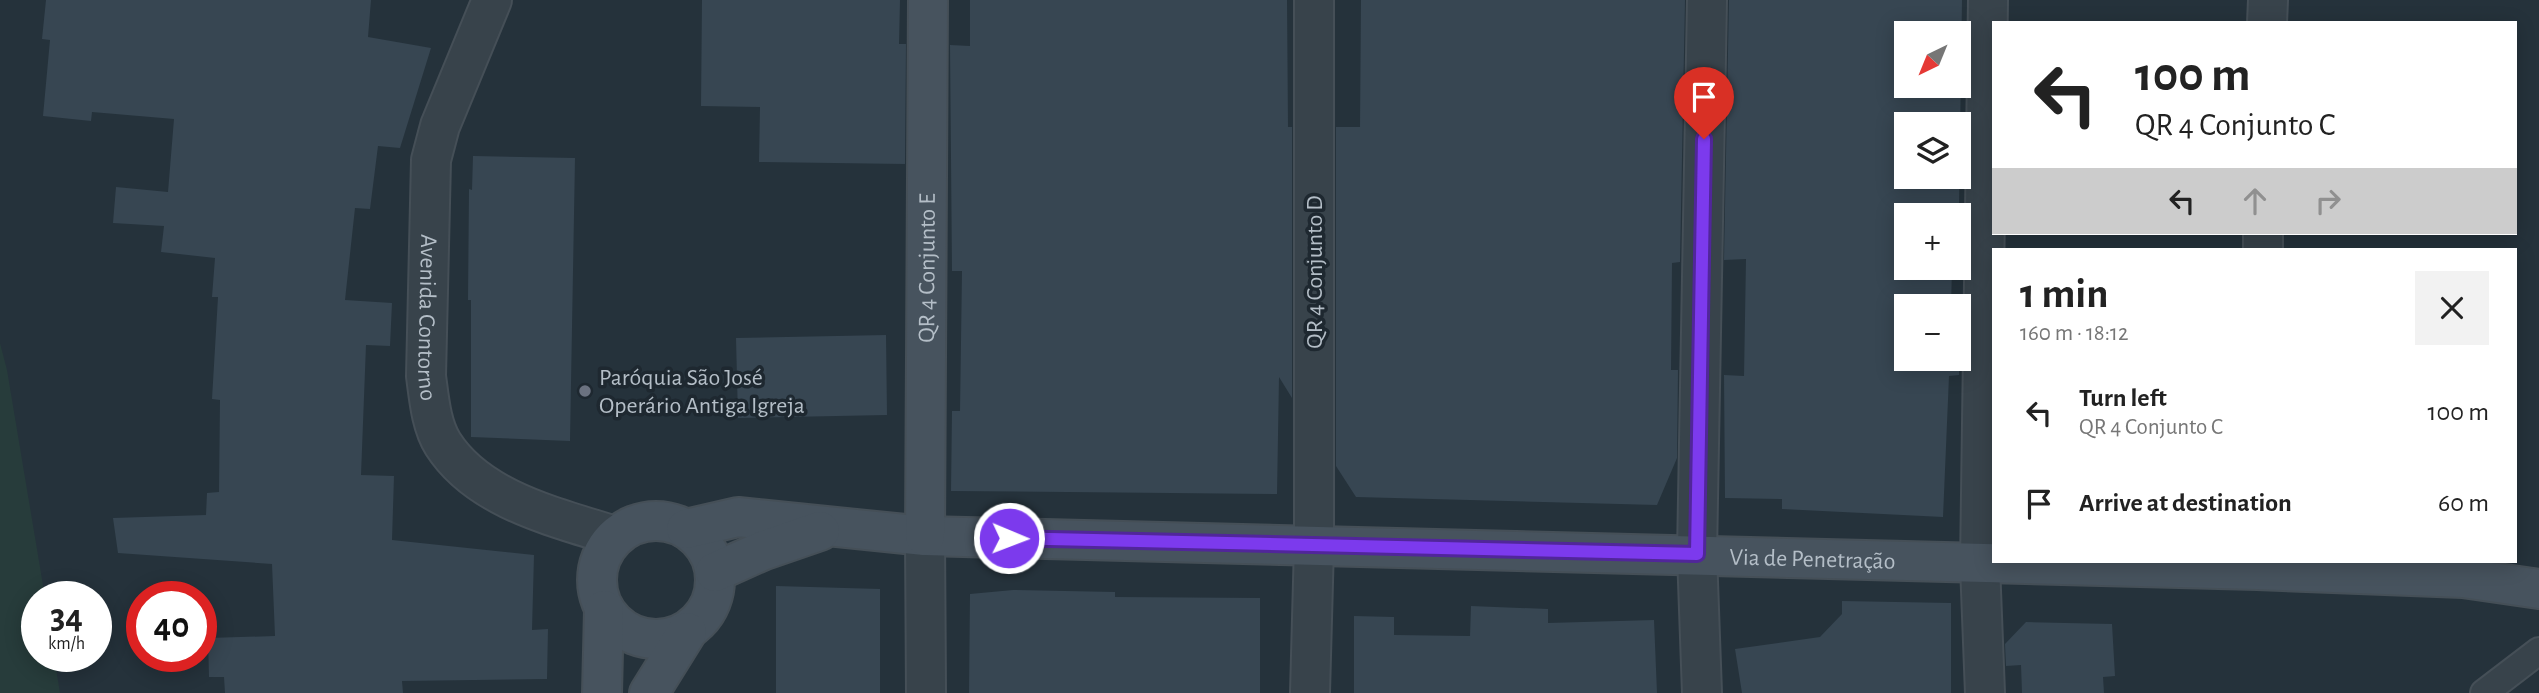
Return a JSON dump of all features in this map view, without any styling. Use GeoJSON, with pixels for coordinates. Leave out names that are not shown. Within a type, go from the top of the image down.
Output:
{"type":"FeatureCollection","features":[{"type":"Feature","properties":{"kind":"street","name":"Avenida Contorno"},"geometry":{"type":"LineString","coordinates":[[492,0],[440,126],[431,160],[426,376],[430,409],[442,442],[461,468],[491,491],[615,536]]}},
{"type":"Feature","properties":{"kind":"street","name":"QR 4 Conjunto E"},"geometry":{"type":"LineString","coordinates":[[925,536],[928,0]]}},
{"type":"Feature","properties":{"kind":"street","name":"QR 4 Conjunto D"},"geometry":{"type":"LineString","coordinates":[[1310,693],[1314,545],[1314,0]]}},
{"type":"Feature","properties":{"kind":"street"},"geometry":{"type":"LineString","coordinates":[[1702,693],[1697,554],[1707,0]]}},
{"type":"Feature","properties":{"kind":"street"},"geometry":{"type":"LineString","coordinates":[[1985,693],[1980,565],[1988,0]]}},
{"type":"Feature","properties":{"kind":"street"},"geometry":{"type":"LineString","coordinates":[[2267,0],[2267,21]]}},
{"type":"Feature","properties":{"kind":"street","name":"Via de Penetração"},"geometry":{"type":"LineString","coordinates":[[686,529],[738,517],[925,536],[1697,554],[1980,565],[2257,566],[2463,578],[2539,589]]}},
{"type":"Feature","properties":{"kind":"street"},"geometry":{"type":"LineString","coordinates":[[602,693],[604,610],[596,584],[600,558],[615,536],[637,523],[662,521],[686,529],[706,547],[715,572],[714,596],[704,616],[687,632],[649,693]]}},
{"type":"Feature","properties":{"kind":"street","name":"Via de Penetração"},"geometry":{"type":"LineString","coordinates":[[715,572],[762,551],[832,527]]}},
{"type":"Feature","properties":{"kind":"street"},"geometry":{"type":"LineString","coordinates":[[925,536],[926,693]]}},
{"type":"Feature","properties":{"kind":"street"},"geometry":{"type":"LineString","coordinates":[[604,610],[626,632],[657,640],[687,632]]}},
{"type":"Feature","properties":{"kind":"lane"},"geometry":{"type":"LineString","coordinates":[[2484,693],[2539,651]]}},
{"type":"Feature","properties":{"kind":"green space"},"geometry":{"type":"Polygon","coordinates":[[[0,343],[7,370],[42,581],[21,581],[21,672],[57,672],[60,693],[0,693],[0,343]]]}},
{"type":"Feature","properties":{"kind":"building"},"geometry":{"type":"Polygon","coordinates":[[[46,0],[371,0],[368,37],[431,48],[400,148],[378,146],[370,209],[355,208],[345,300],[392,303],[390,346],[366,345],[361,475],[394,476],[392,540],[534,555],[532,630],[548,629],[547,679],[402,681],[403,693],[225,693],[224,677],[209,677],[209,672],[217,672],[217,638],[275,636],[272,564],[118,553],[113,518],[206,515],[207,493],[219,492],[220,400],[212,399],[218,297],[212,297],[215,258],[161,252],[164,226],[113,223],[116,187],[168,192],[174,119],[92,112],[91,121],[43,116],[50,40],[42,39],[46,0]]]}},
{"type":"Feature","properties":{"kind":"building"},"geometry":{"type":"Polygon","coordinates":[[[702,0],[900,0],[899,44],[906,44],[905,164],[759,162],[760,107],[701,106],[702,0]]]}},
{"type":"Feature","properties":{"kind":"building"},"geometry":{"type":"Polygon","coordinates":[[[970,0],[1287,0],[1288,127],[1292,127],[1292,398],[1279,377],[1277,494],[951,491],[952,411],[960,411],[962,271],[952,271],[950,45],[970,46],[970,0]]]}},
{"type":"Feature","properties":{"kind":"building"},"geometry":{"type":"Polygon","coordinates":[[[1361,0],[1685,0],[1680,262],[1672,263],[1671,370],[1678,370],[1677,458],[1657,505],[1356,497],[1336,466],[1336,127],[1360,127],[1361,0]]]}},
{"type":"Feature","properties":{"kind":"building"},"geometry":{"type":"Polygon","coordinates":[[[1729,0],[1962,0],[1962,21],[1894,21],[1894,98],[1961,98],[1960,112],[1894,112],[1894,189],[1959,189],[1959,203],[1894,203],[1894,280],[1952,280],[1951,294],[1894,294],[1894,371],[1959,371],[1959,375],[1949,376],[1943,517],[1782,509],[1782,499],[1725,498],[1724,375],[1744,376],[1746,259],[1724,260],[1729,0]]]}},
{"type":"Feature","properties":{"kind":"building"},"geometry":{"type":"Polygon","coordinates":[[[473,156],[575,158],[570,441],[471,437],[471,300],[468,300],[469,189],[472,190],[473,156]]]}},
{"type":"Feature","properties":{"kind":"building"},"geometry":{"type":"Polygon","coordinates":[[[886,335],[887,415],[738,418],[736,338],[886,335]]]}},
{"type":"Feature","properties":{"kind":"building"},"geometry":{"type":"Polygon","coordinates":[[[776,586],[880,589],[880,693],[776,693],[776,586]]]}},
{"type":"Feature","properties":{"kind":"building"},"geometry":{"type":"Polygon","coordinates":[[[1013,590],[1115,592],[1115,597],[1260,598],[1260,693],[969,693],[970,594],[1013,590]]]}},
{"type":"Feature","properties":{"kind":"building"},"geometry":{"type":"Polygon","coordinates":[[[1842,601],[1951,603],[1951,693],[1742,693],[1735,649],[1820,637],[1842,614],[1842,601]]]}},
{"type":"Feature","properties":{"kind":"building"},"geometry":{"type":"Polygon","coordinates":[[[1471,606],[1548,609],[1548,623],[1654,620],[1657,693],[1354,693],[1354,616],[1394,617],[1394,635],[1470,636],[1471,606]]]}},
{"type":"Feature","properties":{"kind":"building"},"geometry":{"type":"Polygon","coordinates":[[[2026,622],[2112,624],[2115,676],[2103,677],[2104,693],[2022,693],[2021,665],[2006,666],[2005,644],[2026,622]]]}},
{"type":"Feature","properties":{"kind":"place","name":"Paróquia São José Operário Antiga Igreja"},"geometry":{"type":"Point","coordinates":[585,391]}},
{"type":"Feature","properties":{"kind":"route"},"geometry":{"type":"LineString","coordinates":[[1009,538],[1697,554],[1704,139]]}}]}
